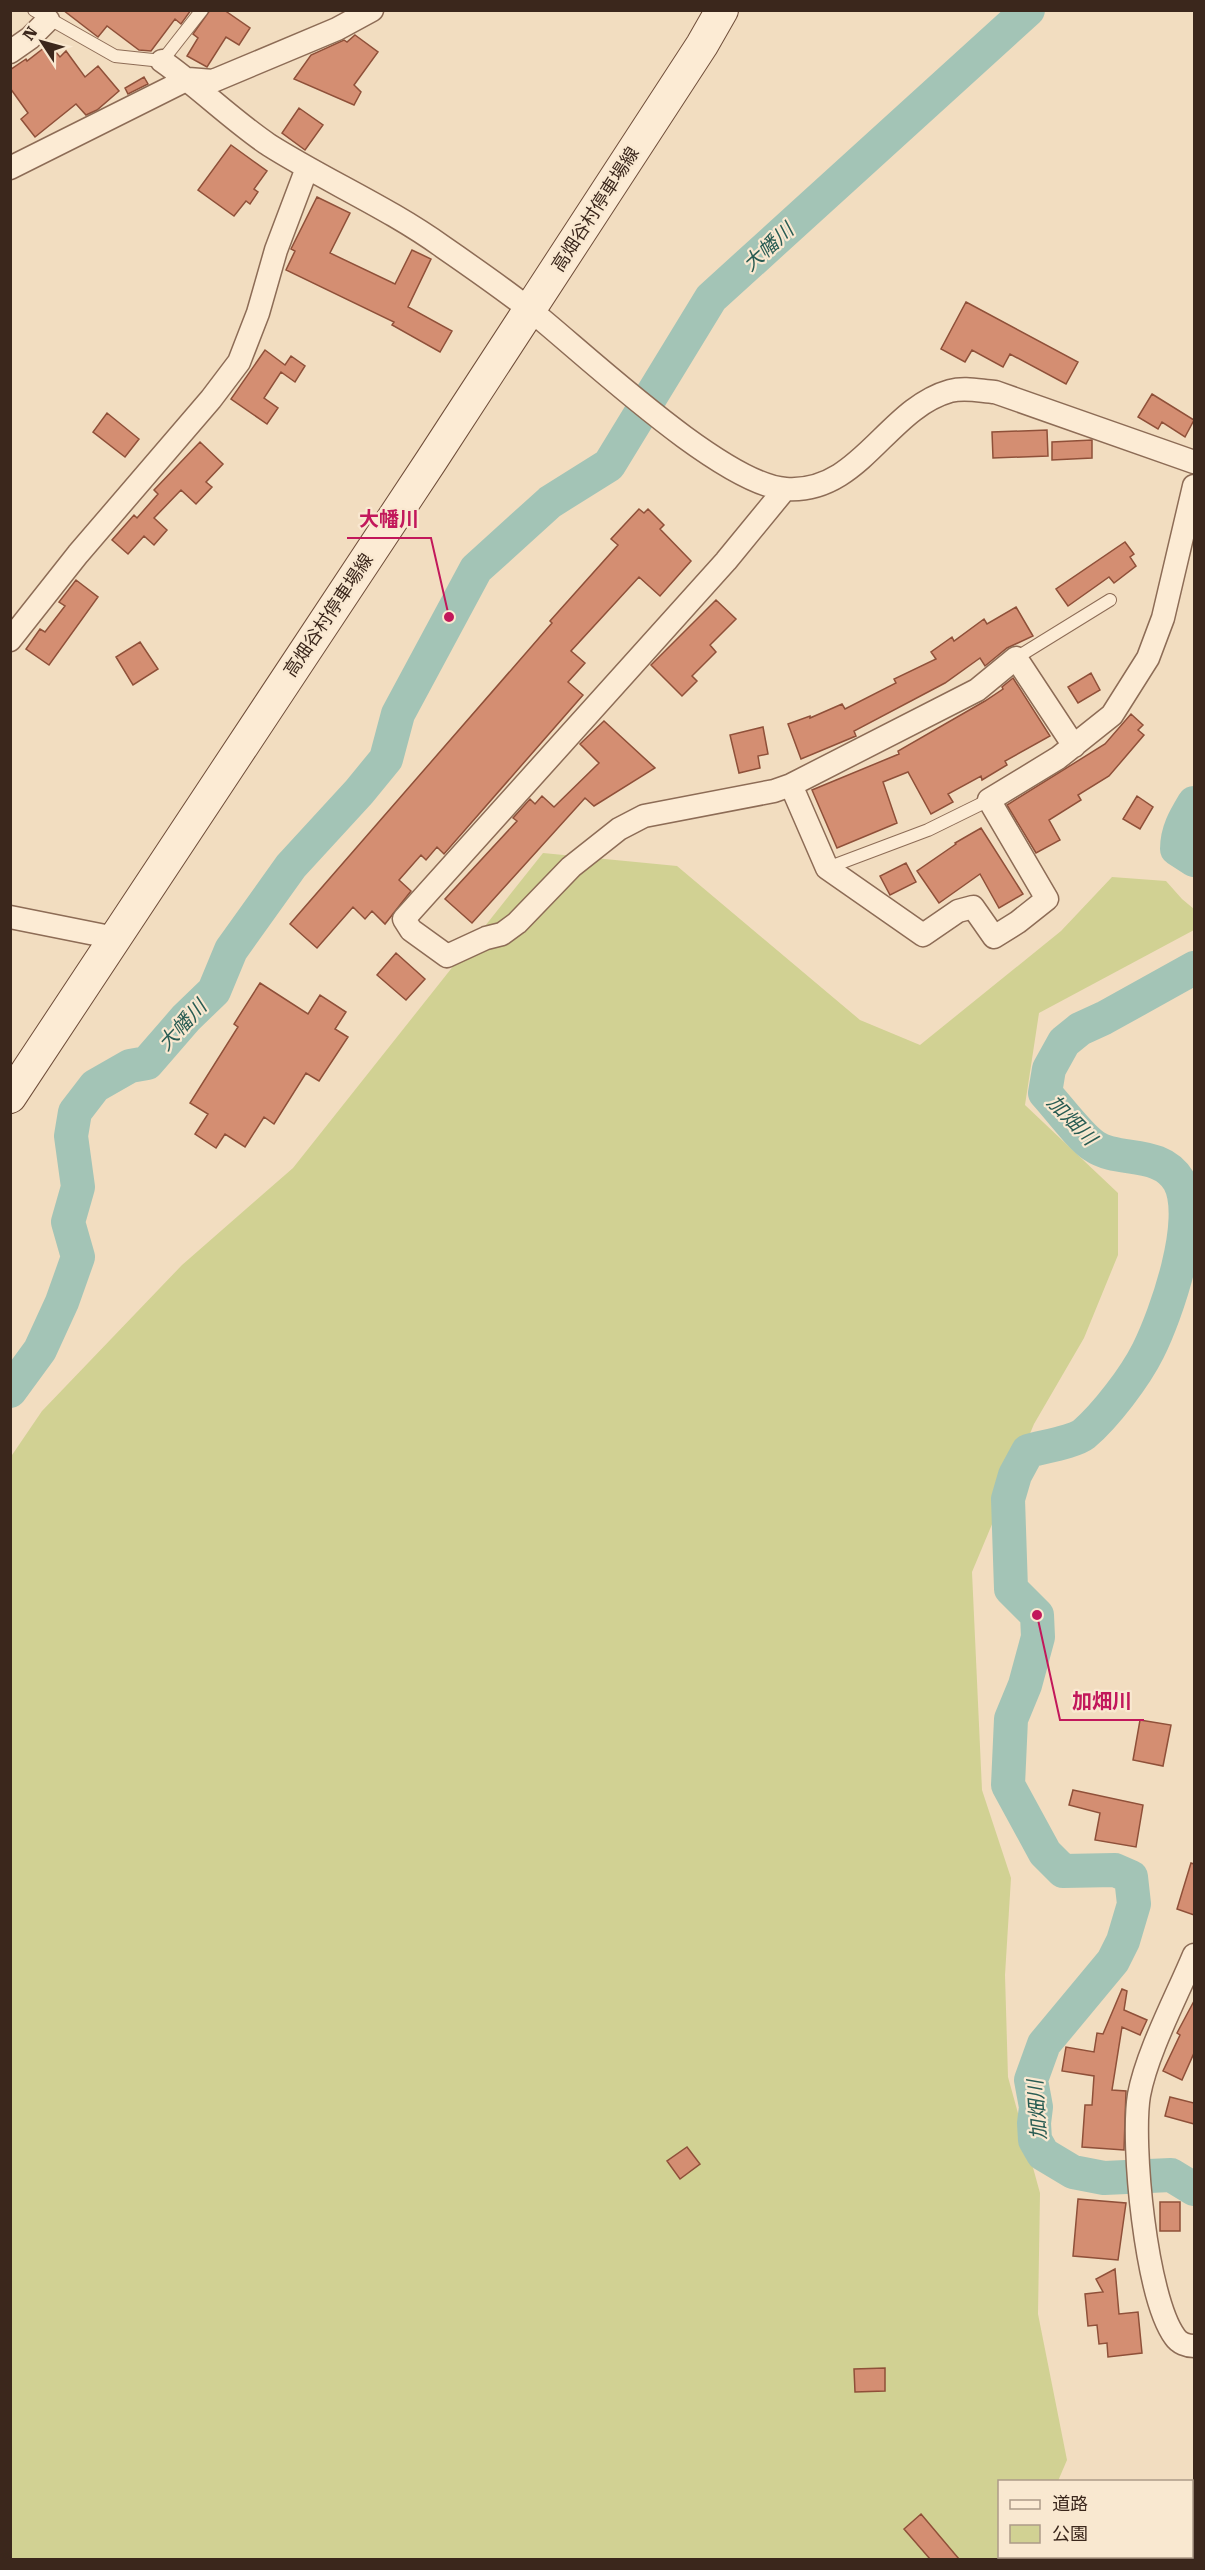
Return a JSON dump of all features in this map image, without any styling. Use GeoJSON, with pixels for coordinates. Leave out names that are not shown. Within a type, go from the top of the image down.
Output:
{"type":"FeatureCollection","features":[{"type":"Feature","properties":{"kind":"main road","name":"高畑谷村停車場線"},"geometry":{"type":"LineString","coordinates":[[10,1097],[431,461],[702,45],[722,10]]}},
{"type":"Feature","properties":{"kind":"street"},"geometry":{"type":"LineString","coordinates":[[10,168],[188,79],[213,81],[337,29],[372,10]]}},
{"type":"Feature","properties":{"kind":"street"},"geometry":{"type":"LineString","coordinates":[[10,52],[30,38],[41,15]]}},
{"type":"Feature","properties":{"kind":"street"},"geometry":{"type":"LineString","coordinates":[[162,61],[188,79],[267,143],[440,244],[529,309],[565,341],[682,434],[750,479],[785,489],[816,487],[857,465],[905,418],[934,397],[967,389],[995,392],[1194,462]]}},
{"type":"Feature","properties":{"kind":"street"},"geometry":{"type":"LineString","coordinates":[[10,640],[78,554],[211,399],[239,362],[258,313],[276,250],[307,168]]}},
{"type":"Feature","properties":{"kind":"street"},"geometry":{"type":"LineString","coordinates":[[792,785],[827,868],[923,935],[958,911],[973,907],[994,937],[1018,922],[1047,899],[989,800],[1074,746],[1112,715],[1148,658],[1163,618],[1194,486]]}},
{"type":"Feature","properties":{"kind":"street"},"geometry":{"type":"LineString","coordinates":[[785,489],[726,561],[404,919],[411,930],[447,956],[486,938],[502,934],[518,922],[571,867],[619,829],[644,816],[774,791],[792,785],[977,690],[1016,658],[1074,746]]}},
{"type":"Feature","properties":{"kind":"street"},"geometry":{"type":"LineString","coordinates":[[10,917],[115,938]]}},
{"type":"Feature","properties":{"kind":"street"},"geometry":{"type":"LineString","coordinates":[[1194,1955],[1156,2044],[1139,2094],[1136,2148],[1154,2287],[1173,2335],[1183,2344],[1194,2346]]}},
{"type":"Feature","properties":{"kind":"lane"},"geometry":{"type":"LineString","coordinates":[[41,15],[115,56],[162,61],[202,10]]}},
{"type":"Feature","properties":{"kind":"lane"},"geometry":{"type":"LineString","coordinates":[[1016,658],[1110,600]]}},
{"type":"Feature","properties":{"kind":"lane"},"geometry":{"type":"LineString","coordinates":[[827,868],[928,830],[989,800]]}},
{"type":"Feature","properties":{"kind":"green space"},"geometry":{"type":"Polygon","coordinates":[[[543,853],[677,866],[860,1020],[920,1045],[1061,931],[1112,877],[1166,881],[1194,909],[1194,930],[1039,1013],[1025,1105],[1118,1193],[1118,1255],[1084,1338],[1034,1424],[972,1572],[982,1790],[1011,1878],[1005,1975],[1008,2077],[1040,2193],[1038,2314],[1067,2460],[1058,2480],[998,2480],[998,2558],[1032,2559],[11,2560],[10,1458],[42,1411],[182,1265],[293,1168],[543,853]]]}},
{"type":"Feature","properties":{"kind":"building"},"geometry":{"type":"Polygon","coordinates":[[[63,10],[191,10],[181,24],[175,19],[151,51],[139,50],[107,26],[98,37],[63,10]]]}},
{"type":"Feature","properties":{"kind":"building"},"geometry":{"type":"Polygon","coordinates":[[[210,10],[224,10],[250,28],[239,45],[226,37],[207,67],[187,56],[198,38],[193,34],[210,10]]]}},
{"type":"Feature","properties":{"kind":"building"},"geometry":{"type":"Polygon","coordinates":[[[355,35],[378,52],[354,85],[361,92],[354,105],[294,79],[311,55],[344,40],[347,42],[355,35]]]}},
{"type":"Feature","properties":{"kind":"building"},"geometry":{"type":"Polygon","coordinates":[[[49,44],[60,57],[66,51],[85,77],[98,66],[119,91],[97,110],[86,115],[76,104],[35,137],[21,119],[28,113],[10,88],[10,70],[26,59],[27,61],[49,44]]]}},
{"type":"Feature","properties":{"kind":"building"},"geometry":{"type":"Polygon","coordinates":[[[144,77],[148,84],[128,94],[125,88],[144,77]]]}},
{"type":"Feature","properties":{"kind":"building"},"geometry":{"type":"Polygon","coordinates":[[[299,108],[323,125],[305,150],[282,133],[299,108]]]}},
{"type":"Feature","properties":{"kind":"building"},"geometry":{"type":"Polygon","coordinates":[[[231,145],[267,171],[254,189],[258,192],[250,204],[246,201],[234,216],[198,190],[231,145]]]}},
{"type":"Feature","properties":{"kind":"building"},"geometry":{"type":"Polygon","coordinates":[[[317,197],[350,213],[330,253],[395,284],[412,250],[431,259],[408,307],[452,331],[440,352],[392,325],[394,322],[286,270],[295,251],[291,249],[317,197]]]}},
{"type":"Feature","properties":{"kind":"building"},"geometry":{"type":"Polygon","coordinates":[[[966,302],[1078,362],[1066,384],[1010,354],[1003,367],[972,350],[965,362],[941,349],[966,302]]]}},
{"type":"Feature","properties":{"kind":"building"},"geometry":{"type":"Polygon","coordinates":[[[265,350],[285,365],[291,356],[305,366],[295,382],[281,372],[264,398],[278,408],[267,424],[231,399],[265,350]]]}},
{"type":"Feature","properties":{"kind":"building"},"geometry":{"type":"Polygon","coordinates":[[[1152,394],[1194,420],[1185,437],[1162,422],[1158,429],[1138,417],[1152,394]]]}},
{"type":"Feature","properties":{"kind":"building"},"geometry":{"type":"Polygon","coordinates":[[[107,413],[139,439],[125,457],[93,432],[107,413]]]}},
{"type":"Feature","properties":{"kind":"building"},"geometry":{"type":"Polygon","coordinates":[[[1047,430],[1048,456],[993,458],[992,432],[1047,430]]]}},
{"type":"Feature","properties":{"kind":"building"},"geometry":{"type":"Polygon","coordinates":[[[1092,440],[1092,458],[1052,460],[1052,442],[1092,440]]]}},
{"type":"Feature","properties":{"kind":"building"},"geometry":{"type":"Polygon","coordinates":[[[200,442],[223,464],[206,482],[212,487],[196,504],[181,490],[154,518],[167,530],[154,545],[144,536],[128,554],[112,540],[134,515],[137,518],[158,494],[154,490],[200,442]]]}},
{"type":"Feature","properties":{"kind":"building"},"geometry":{"type":"Polygon","coordinates":[[[639,509],[644,513],[648,509],[664,525],[660,529],[691,561],[660,596],[639,577],[571,651],[585,663],[568,682],[583,695],[444,854],[437,847],[426,860],[421,855],[399,880],[411,891],[385,924],[372,911],[365,919],[353,907],[317,948],[290,924],[618,545],[611,539],[639,509]]]}},
{"type":"Feature","properties":{"kind":"building"},"geometry":{"type":"Polygon","coordinates":[[[1125,542],[1134,554],[1130,557],[1136,566],[1114,583],[1109,577],[1068,606],[1056,589],[1125,542]]]}},
{"type":"Feature","properties":{"kind":"building"},"geometry":{"type":"Polygon","coordinates":[[[76,580],[98,597],[49,665],[26,649],[40,629],[45,632],[65,606],[59,602],[76,580]]]}},
{"type":"Feature","properties":{"kind":"building"},"geometry":{"type":"Polygon","coordinates":[[[716,600],[736,619],[710,645],[716,652],[692,676],[697,681],[682,696],[651,665],[716,600]]]}},
{"type":"Feature","properties":{"kind":"building"},"geometry":{"type":"Polygon","coordinates":[[[1016,607],[1033,636],[1007,648],[985,666],[980,658],[945,683],[854,731],[856,736],[801,759],[788,724],[810,716],[810,718],[842,704],[845,709],[896,683],[894,679],[936,659],[931,652],[952,637],[954,641],[984,619],[987,624],[1016,607]]]}},
{"type":"Feature","properties":{"kind":"building"},"geometry":{"type":"Polygon","coordinates":[[[140,642],[158,669],[133,685],[116,657],[140,642]]]}},
{"type":"Feature","properties":{"kind":"building"},"geometry":{"type":"Polygon","coordinates":[[[1091,673],[1100,690],[1078,703],[1068,687],[1091,673]]]}},
{"type":"Feature","properties":{"kind":"building"},"geometry":{"type":"Polygon","coordinates":[[[1013,678],[1050,736],[1005,761],[1007,765],[982,780],[981,776],[948,794],[953,802],[931,814],[908,772],[883,782],[897,823],[837,848],[812,790],[899,754],[898,751],[1003,689],[1002,687],[1013,678]]]}},
{"type":"Feature","properties":{"kind":"building"},"geometry":{"type":"Polygon","coordinates":[[[1131,714],[1143,725],[1138,730],[1144,735],[1109,776],[1078,795],[1081,800],[1049,820],[1060,840],[1036,853],[1007,805],[1105,744],[1131,714]]]}},
{"type":"Feature","properties":{"kind":"building"},"geometry":{"type":"Polygon","coordinates":[[[604,721],[655,768],[594,806],[585,798],[472,923],[445,899],[517,821],[513,818],[530,799],[535,804],[542,796],[554,807],[599,763],[580,744],[604,721]]]}},
{"type":"Feature","properties":{"kind":"building"},"geometry":{"type":"Polygon","coordinates":[[[763,727],[768,754],[758,756],[760,768],[739,773],[730,735],[763,727]]]}},
{"type":"Feature","properties":{"kind":"building"},"geometry":{"type":"Polygon","coordinates":[[[1137,796],[1153,807],[1140,829],[1123,819],[1137,796]]]}},
{"type":"Feature","properties":{"kind":"building"},"geometry":{"type":"Polygon","coordinates":[[[981,828],[1023,894],[999,908],[980,874],[939,903],[917,871],[955,843],[981,828]]]}},
{"type":"Feature","properties":{"kind":"building"},"geometry":{"type":"Polygon","coordinates":[[[906,863],[916,882],[890,895],[880,876],[906,863]]]}},
{"type":"Feature","properties":{"kind":"building"},"geometry":{"type":"Polygon","coordinates":[[[396,953],[425,979],[406,1000],[377,975],[396,953]]]}},
{"type":"Feature","properties":{"kind":"building"},"geometry":{"type":"Polygon","coordinates":[[[260,983],[308,1014],[320,995],[346,1012],[335,1029],[348,1037],[319,1081],[306,1073],[274,1124],[264,1117],[245,1147],[225,1134],[216,1148],[195,1134],[208,1114],[190,1103],[238,1027],[234,1024],[260,983]]]}},
{"type":"Feature","properties":{"kind":"building"},"geometry":{"type":"Polygon","coordinates":[[[1140,1720],[1171,1725],[1163,1766],[1133,1760],[1140,1720]]]}},
{"type":"Feature","properties":{"kind":"building"},"geometry":{"type":"Polygon","coordinates":[[[1073,1790],[1143,1805],[1136,1847],[1095,1840],[1100,1813],[1069,1805],[1073,1790]]]}},
{"type":"Feature","properties":{"kind":"building"},"geometry":{"type":"Polygon","coordinates":[[[1191,1863],[1194,1864],[1194,1915],[1177,1909],[1191,1863]]]}},
{"type":"Feature","properties":{"kind":"building"},"geometry":{"type":"Polygon","coordinates":[[[1122,1989],[1127,1991],[1124,2010],[1147,2020],[1140,2035],[1122,2027],[1112,2090],[1126,2091],[1124,2150],[1082,2147],[1085,2105],[1092,2105],[1094,2076],[1062,2071],[1066,2047],[1094,2052],[1097,2033],[1103,2034],[1122,1989]]]}},
{"type":"Feature","properties":{"kind":"building"},"geometry":{"type":"Polygon","coordinates":[[[1194,2001],[1194,2053],[1182,2080],[1163,2071],[1180,2035],[1177,2033],[1194,2001]]]}},
{"type":"Feature","properties":{"kind":"building"},"geometry":{"type":"Polygon","coordinates":[[[1170,2097],[1194,2103],[1194,2124],[1165,2116],[1170,2097]]]}},
{"type":"Feature","properties":{"kind":"building"},"geometry":{"type":"Polygon","coordinates":[[[687,2147],[700,2164],[680,2179],[667,2161],[687,2147]]]}},
{"type":"Feature","properties":{"kind":"building"},"geometry":{"type":"Polygon","coordinates":[[[1078,2199],[1126,2203],[1118,2260],[1073,2256],[1078,2199]]]}},
{"type":"Feature","properties":{"kind":"building"},"geometry":{"type":"Polygon","coordinates":[[[1160,2202],[1180,2202],[1180,2231],[1160,2231],[1160,2202]]]}},
{"type":"Feature","properties":{"kind":"building"},"geometry":{"type":"Polygon","coordinates":[[[1115,2269],[1119,2314],[1138,2312],[1142,2353],[1108,2357],[1107,2343],[1099,2344],[1097,2325],[1088,2326],[1085,2294],[1103,2292],[1096,2279],[1115,2269]]]}},
{"type":"Feature","properties":{"kind":"building"},"geometry":{"type":"Polygon","coordinates":[[[885,2368],[885,2391],[855,2392],[854,2369],[885,2368]]]}},
{"type":"Feature","properties":{"kind":"building"},"geometry":{"type":"Polygon","coordinates":[[[921,2514],[959,2559],[930,2559],[904,2529],[921,2514]]]}},
{"type":"Feature","properties":{"kind":"waterway","name":"大幡川"},"geometry":{"type":"LineString","coordinates":[[10,1391],[40,1350],[62,1302],[78,1257],[68,1222],[78,1187],[71,1136],[75,1112],[95,1086],[130,1066],[147,1063],[186,1018],[214,991],[231,950],[291,866],[386,759],[398,714],[476,569],[550,502],[609,465],[711,298],[1028,10]]}},
{"type":"Feature","properties":{"kind":"waterway","name":"加畑川"},"geometry":{"type":"LineString","coordinates":[[1194,803],[1180,830],[1177,842],[1177,849],[1194,860]]}},
{"type":"Feature","properties":{"kind":"waterway","name":"加畑川"},"geometry":{"type":"LineString","coordinates":[[1194,968],[1080,1029],[1064,1042],[1049,1069],[1045,1093],[1088,1142],[1104,1151],[1150,1160],[1171,1171],[1179,1181],[1184,1198],[1186,1219],[1178,1267],[1171,1291],[1155,1335],[1136,1372],[1110,1406],[1084,1434],[1065,1442],[1028,1451],[1015,1475],[1008,1499],[1011,1589],[1037,1615],[1038,1637],[1025,1685],[1011,1719],[1008,1785],[1045,1853],[1063,1871],[1115,1870],[1131,1877],[1134,1904],[1123,1941],[1113,1961],[1044,2044],[1031,2080],[1036,2107],[1035,2140],[1043,2154],[1073,2172],[1104,2178],[1171,2175],[1194,2189]]}},
{"type":"Feature","properties":{"kind":"place","name":"大幡川"},"geometry":{"type":"Point","coordinates":[449,617]}},
{"type":"Feature","properties":{"kind":"place","name":"加畑川"},"geometry":{"type":"Point","coordinates":[1037,1615]}}]}
